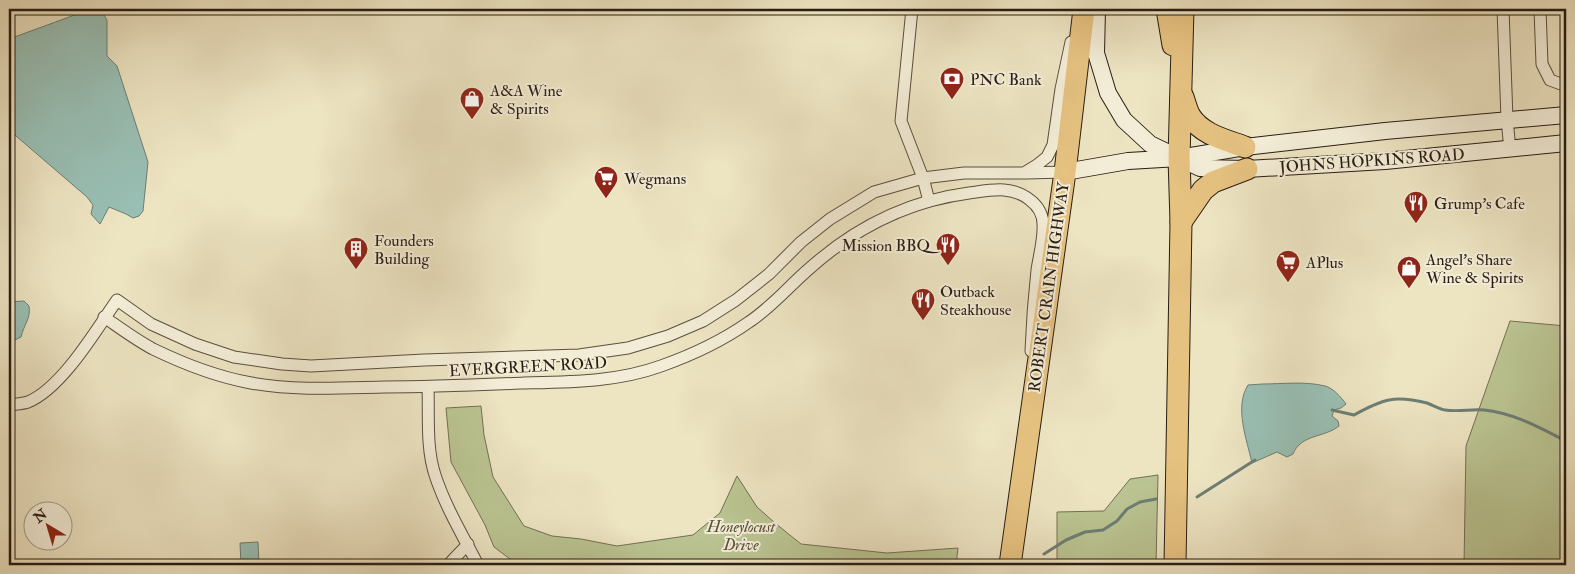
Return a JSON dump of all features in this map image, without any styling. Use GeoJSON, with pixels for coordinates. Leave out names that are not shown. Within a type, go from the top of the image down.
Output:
{"type":"FeatureCollection","features":[{"type":"Feature","properties":{"kind":"highway","name":"ROBERT CRAIN HIGHWAY"},"geometry":{"type":"LineString","coordinates":[[1010,565],[1065,172],[1084,9]]}},
{"type":"Feature","properties":{"kind":"highway"},"geometry":{"type":"LineString","coordinates":[[1167,9],[1182,94],[1190,116],[1210,134],[1245,147]]}},
{"type":"Feature","properties":{"kind":"highway"},"geometry":{"type":"LineString","coordinates":[[1175,565],[1181,222],[1179,158],[1183,9]]}},
{"type":"Feature","properties":{"kind":"highway"},"geometry":{"type":"LineString","coordinates":[[1181,222],[1203,190],[1213,182],[1247,169]]}},
{"type":"Feature","properties":{"kind":"street"},"geometry":{"type":"LineString","coordinates":[[912,9],[902,121],[923,178],[929,201]]}},
{"type":"Feature","properties":{"kind":"street"},"geometry":{"type":"LineString","coordinates":[[1024,173],[1047,157],[1053,145],[1061,90],[1078,9]]}},
{"type":"Feature","properties":{"kind":"street","name":"JOHNS HOPKINS ROAD"},"geometry":{"type":"LineString","coordinates":[[1097,9],[1096,53],[1108,93],[1124,120],[1150,144],[1200,168],[1247,169],[1384,161],[1566,143]]}},
{"type":"Feature","properties":{"kind":"street"},"geometry":{"type":"LineString","coordinates":[[1503,9],[1510,150]]}},
{"type":"Feature","properties":{"kind":"street"},"geometry":{"type":"LineString","coordinates":[[1540,9],[1542,64],[1550,80],[1561,84],[1566,83]]}},
{"type":"Feature","properties":{"kind":"street","name":"JOHNS HOPKINS ROAD"},"geometry":{"type":"LineString","coordinates":[[1065,172],[1128,161],[1179,158],[1245,147],[1385,131],[1566,115]]}},
{"type":"Feature","properties":{"kind":"street","name":"EVERGREEN ROAD"},"geometry":{"type":"LineString","coordinates":[[9,405],[27,403],[48,391],[64,374],[117,300],[152,324],[194,344],[234,357],[282,364],[311,366],[579,355],[628,348],[668,336],[703,321],[736,300],[769,274],[830,218],[874,192],[923,178],[964,173],[1065,172]]}},
{"type":"Feature","properties":{"kind":"street","name":"EVERGREEN ROAD"},"geometry":{"type":"LineString","coordinates":[[104,317],[152,348],[176,359],[201,370],[252,384],[297,388],[428,387],[599,381],[658,368],[708,347],[750,322],[828,253],[860,230],[891,213],[960,194],[1013,190],[1029,199],[1038,207],[1044,222],[1032,308],[1027,438]]}},
{"type":"Feature","properties":{"kind":"street"},"geometry":{"type":"LineString","coordinates":[[428,387],[430,446],[435,474],[478,565]]}},
{"type":"Feature","properties":{"kind":"street"},"geometry":{"type":"LineString","coordinates":[[448,565],[468,544]]}},
{"type":"Feature","properties":{"kind":"green space"},"geometry":{"type":"Polygon","coordinates":[[[1510,321],[1566,326],[1566,565],[1464,565],[1466,446],[1510,321]]]}},
{"type":"Feature","properties":{"kind":"green space","name":"Honeylocust Drive"},"geometry":{"type":"Polygon","coordinates":[[[481,406],[484,435],[493,477],[524,526],[552,536],[617,546],[693,535],[720,513],[737,476],[757,507],[801,544],[887,553],[958,548],[956,565],[518,565],[494,547],[485,525],[451,462],[446,408],[481,406]]]}},
{"type":"Feature","properties":{"kind":"green space"},"geometry":{"type":"Polygon","coordinates":[[[1158,475],[1156,565],[1057,565],[1057,512],[1104,511],[1130,479],[1158,475]]]}},
{"type":"Feature","properties":{"kind":"water"},"geometry":{"type":"Polygon","coordinates":[[[91,9],[101,10],[107,20],[107,56],[117,66],[148,162],[143,211],[139,216],[133,218],[109,207],[100,224],[91,214],[93,205],[87,197],[9,130],[9,39],[91,9]]]}},
{"type":"Feature","properties":{"kind":"water"},"geometry":{"type":"Polygon","coordinates":[[[24,301],[29,306],[28,318],[21,337],[9,343],[9,302],[24,301]]]}},
{"type":"Feature","properties":{"kind":"water"},"geometry":{"type":"Polygon","coordinates":[[[1310,384],[1325,386],[1331,389],[1346,404],[1334,410],[1332,416],[1338,421],[1339,426],[1301,443],[1293,454],[1287,457],[1277,452],[1252,463],[1243,424],[1242,403],[1248,385],[1310,384]]]}},
{"type":"Feature","properties":{"kind":"water"},"geometry":{"type":"Polygon","coordinates":[[[258,542],[259,565],[241,565],[240,543],[258,542]]]}},
{"type":"Feature","properties":{"kind":"waterway"},"geometry":{"type":"LineString","coordinates":[[1332,410],[1354,415],[1381,402],[1406,399],[1427,403],[1445,410],[1484,410],[1506,414],[1566,441]]}},
{"type":"Feature","properties":{"kind":"waterway"},"geometry":{"type":"LineString","coordinates":[[1197,497],[1255,460]]}},
{"type":"Feature","properties":{"kind":"waterway"},"geometry":{"type":"LineString","coordinates":[[1044,554],[1066,540],[1085,532],[1103,530],[1117,521],[1127,509],[1140,502],[1156,499]]}},
{"type":"Feature","properties":{"kind":"place","name":"PNC Bank"},"geometry":{"type":"Point","coordinates":[952,100]}},
{"type":"Feature","properties":{"kind":"place","name":"A&A Wine & Spirits"},"geometry":{"type":"Point","coordinates":[472,120]}},
{"type":"Feature","properties":{"kind":"place","name":"Wegmans"},"geometry":{"type":"Point","coordinates":[606,199]}},
{"type":"Feature","properties":{"kind":"place","name":"Grump's Cafe"},"geometry":{"type":"Point","coordinates":[1416,224]}},
{"type":"Feature","properties":{"kind":"place","name":"Mission BBQ"},"geometry":{"type":"Point","coordinates":[948,266]}},
{"type":"Feature","properties":{"kind":"place","name":"Founders Building"},"geometry":{"type":"Point","coordinates":[356,270]}},
{"type":"Feature","properties":{"kind":"place","name":"APlus"},"geometry":{"type":"Point","coordinates":[1288,283]}},
{"type":"Feature","properties":{"kind":"place","name":"Angel's Share Wine & Spirits"},"geometry":{"type":"Point","coordinates":[1409,289]}},
{"type":"Feature","properties":{"kind":"place","name":"Outback Steakhouse"},"geometry":{"type":"Point","coordinates":[923,321]}}]}
